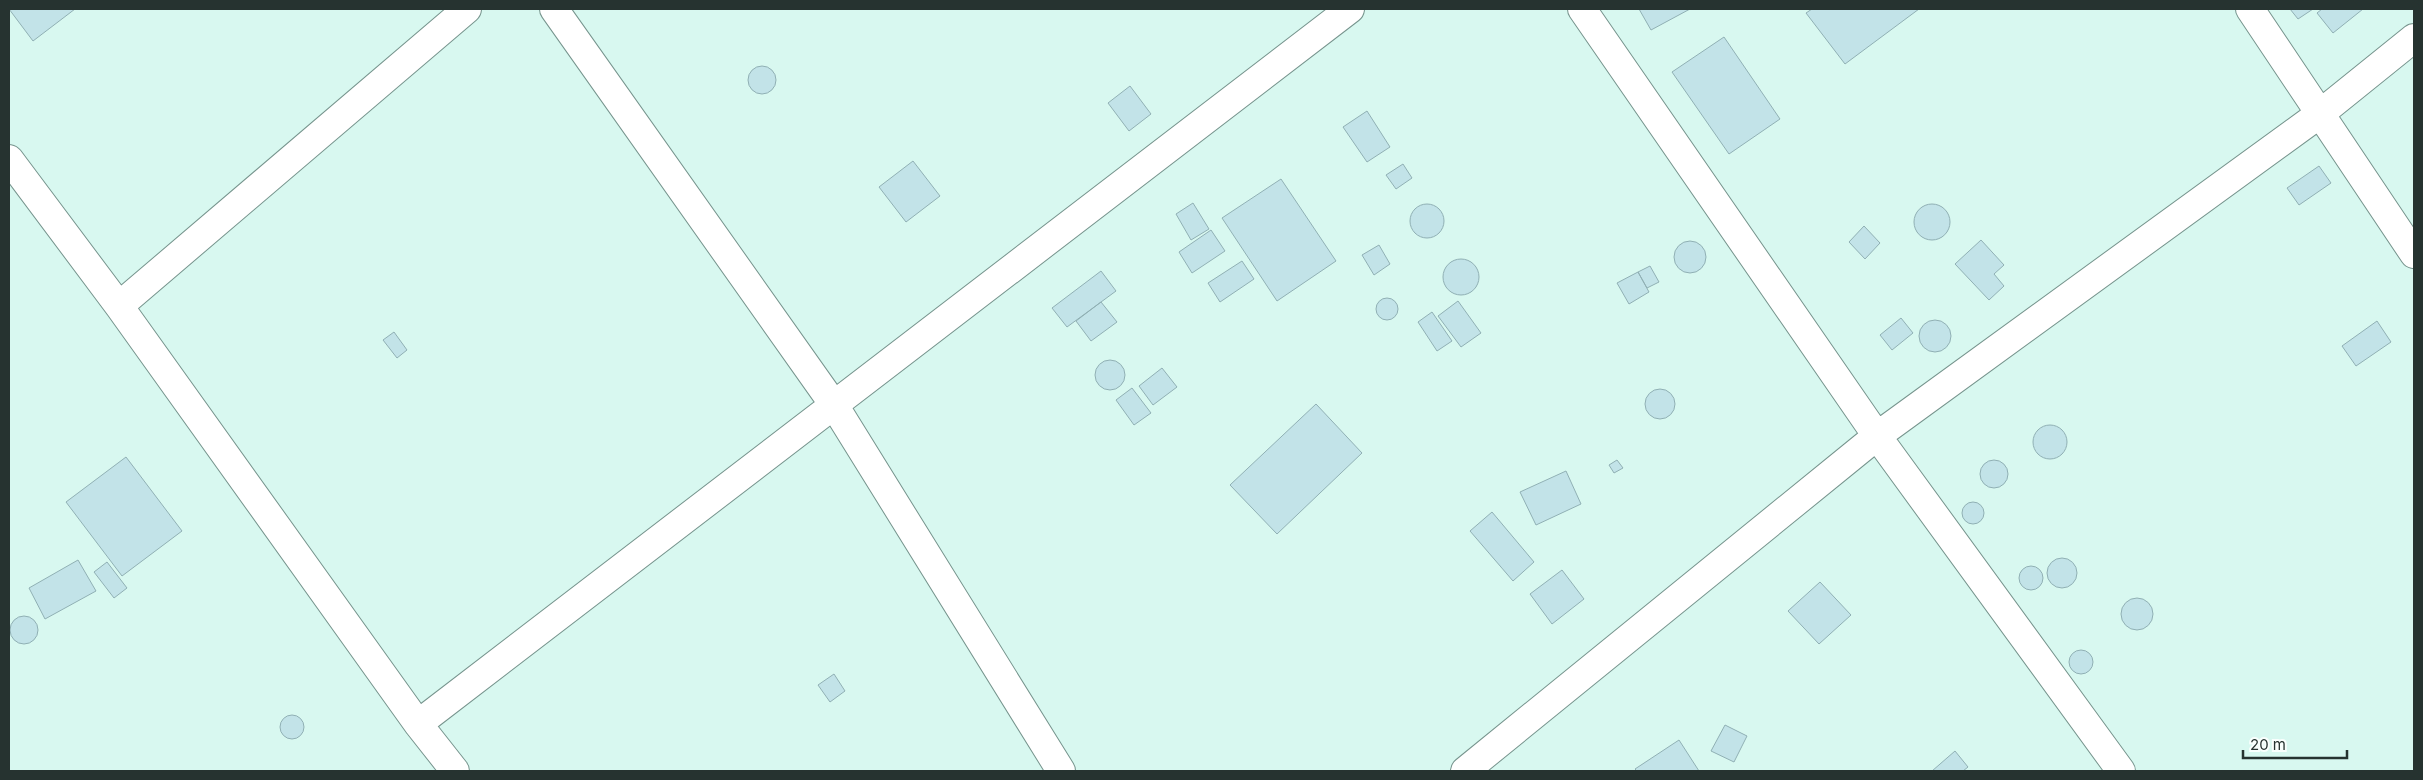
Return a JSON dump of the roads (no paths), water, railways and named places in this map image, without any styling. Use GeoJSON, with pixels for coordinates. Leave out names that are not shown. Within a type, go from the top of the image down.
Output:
{"type":"FeatureCollection","features":[{"type":"Feature","properties":{"kind":"street"},"geometry":{"type":"LineString","coordinates":[[119,306],[467,9]]}},
{"type":"Feature","properties":{"kind":"street"},"geometry":{"type":"LineString","coordinates":[[554,9],[834,405],[1061,771]]}},
{"type":"Feature","properties":{"kind":"street"},"geometry":{"type":"LineString","coordinates":[[418,724],[1350,9]]}},
{"type":"Feature","properties":{"kind":"street"},"geometry":{"type":"LineString","coordinates":[[1582,9],[1877,436],[2121,771]]}},
{"type":"Feature","properties":{"kind":"street"},"geometry":{"type":"LineString","coordinates":[[2250,9],[2414,254]]}},
{"type":"Feature","properties":{"kind":"street"},"geometry":{"type":"LineString","coordinates":[[1465,771],[1877,436],[2321,113],[2414,38]]}},
{"type":"Feature","properties":{"kind":"street"},"geometry":{"type":"LineString","coordinates":[[9,159],[119,306],[418,724],[455,771]]}}]}
